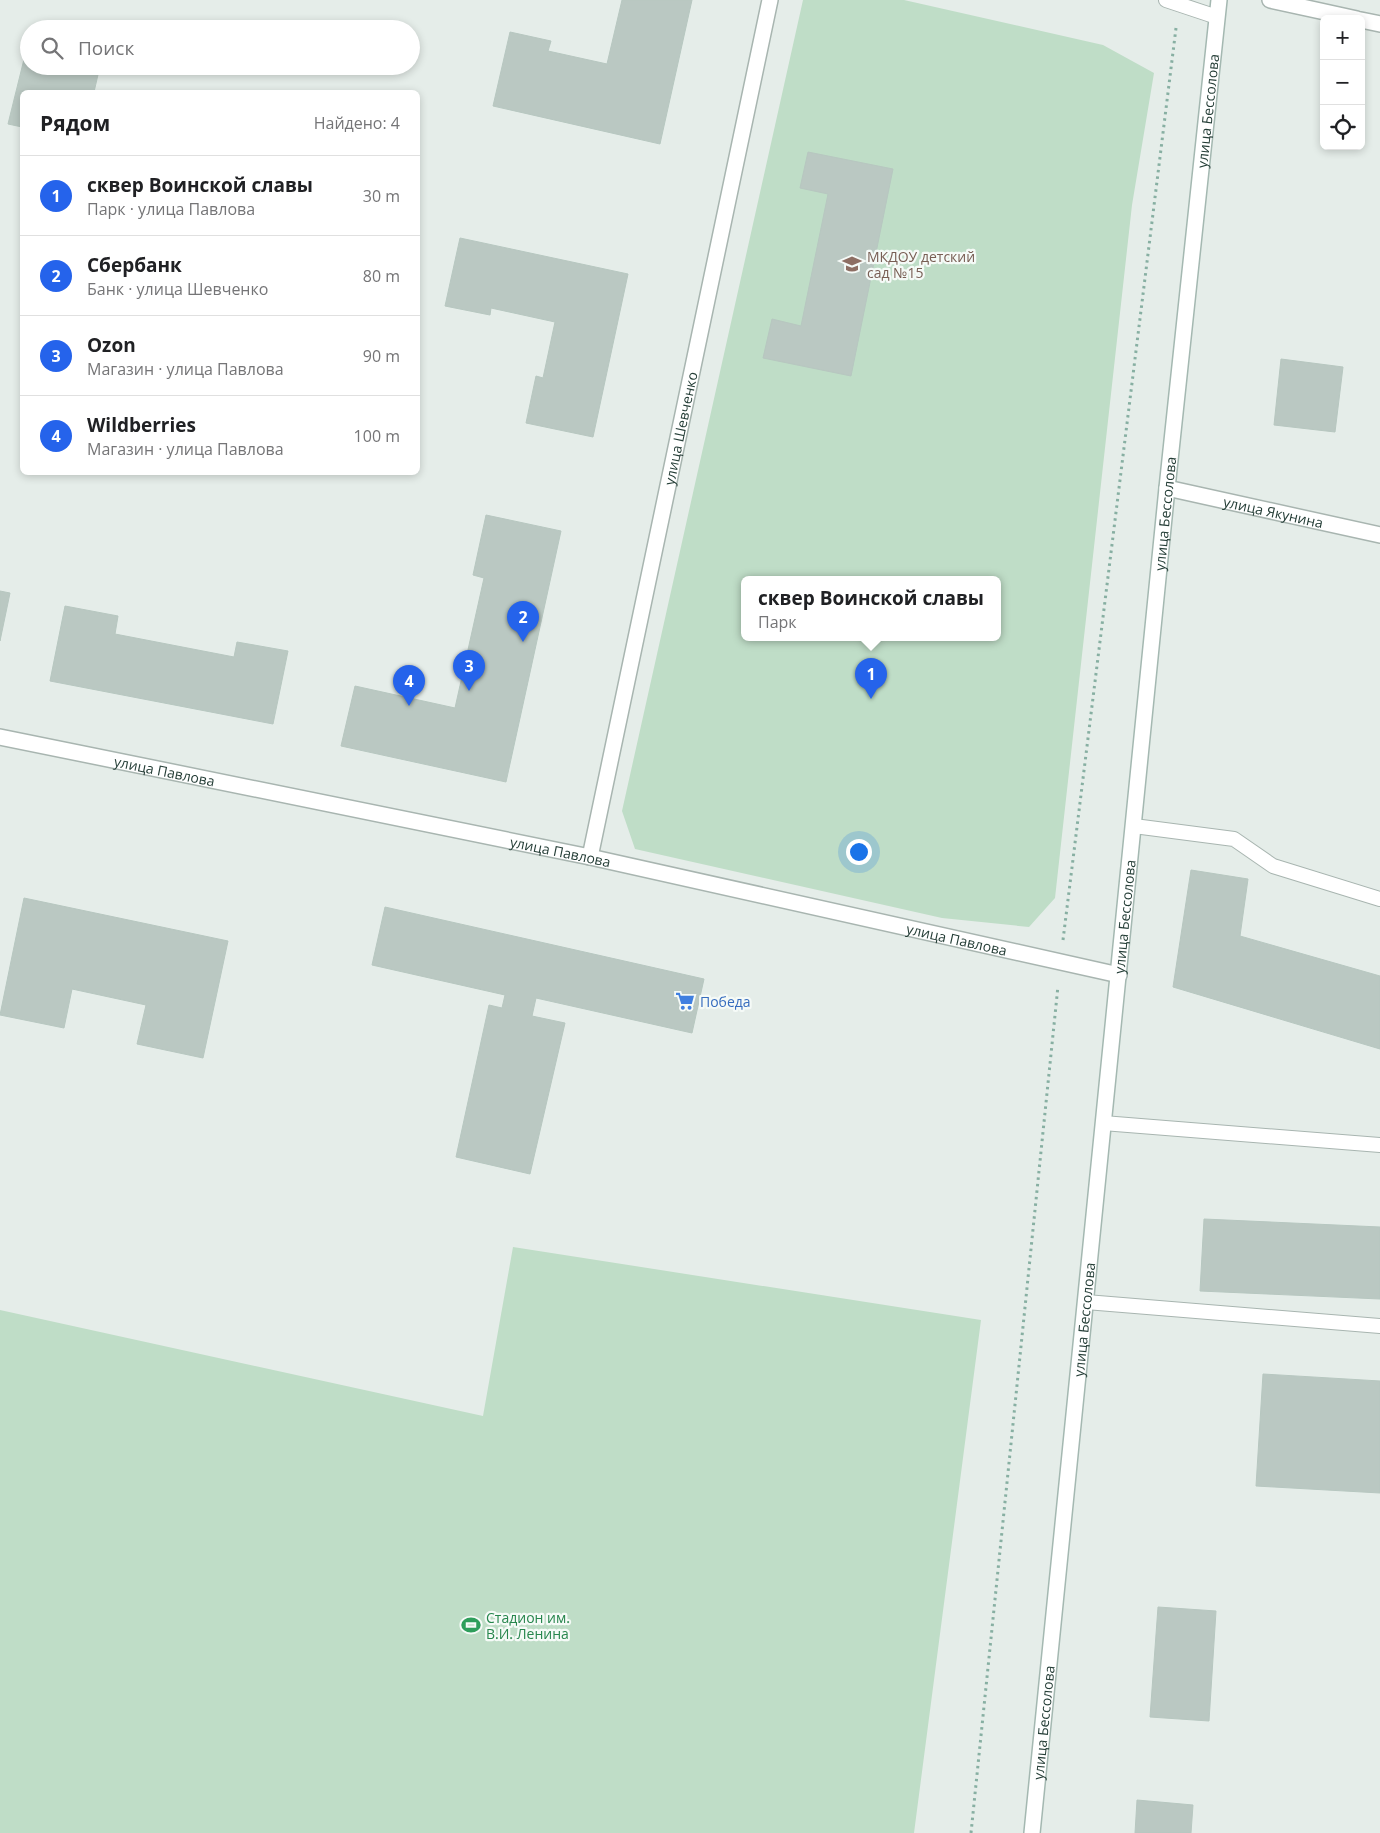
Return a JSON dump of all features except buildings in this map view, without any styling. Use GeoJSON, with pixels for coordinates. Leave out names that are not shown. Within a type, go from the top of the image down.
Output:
{"type":"FeatureCollection","features":[{"type":"Feature","properties":{"kind":"street","name":"улица Шевченко"},"geometry":{"type":"LineString","coordinates":[[590,857],[770,0]]}},
{"type":"Feature","properties":{"kind":"street","name":"улица Бессолова"},"geometry":{"type":"LineString","coordinates":[[1032,1833],[1167,488],[1219,0]]}},
{"type":"Feature","properties":{"kind":"street"},"geometry":{"type":"LineString","coordinates":[[1270,0],[1339,15]]}},
{"type":"Feature","properties":{"kind":"street"},"geometry":{"type":"LineString","coordinates":[[1365,21],[1380,24]]}},
{"type":"Feature","properties":{"kind":"street","name":"улица Якунина"},"geometry":{"type":"LineString","coordinates":[[1167,488],[1380,535]]}},
{"type":"Feature","properties":{"kind":"street","name":"улица Павлова"},"geometry":{"type":"LineString","coordinates":[[0,737],[590,857],[1119,975]]}},
{"type":"Feature","properties":{"kind":"lane"},"geometry":{"type":"LineString","coordinates":[[1170,1],[1217,17]]}},
{"type":"Feature","properties":{"kind":"lane"},"geometry":{"type":"LineString","coordinates":[[1134,826],[1234,840],[1273,866],[1380,898]]}},
{"type":"Feature","properties":{"kind":"lane"},"geometry":{"type":"LineString","coordinates":[[1103,1123],[1380,1145]]}},
{"type":"Feature","properties":{"kind":"lane"},"geometry":{"type":"LineString","coordinates":[[1086,1302],[1380,1326]]}},
{"type":"Feature","properties":{"kind":"path"},"geometry":{"type":"LineString","coordinates":[[971,1833],[1060,963],[1167,105],[1170,1]]}},
{"type":"Feature","properties":{"kind":"green space"},"geometry":{"type":"Polygon","coordinates":[[[803,0],[904,0],[1103,45],[1154,73],[1132,205],[1055,898],[1029,927],[942,918],[635,849],[622,811],[803,0]]]}},
{"type":"Feature","properties":{"kind":"green space","name":"Стадион им. В.И. Ленина"},"geometry":{"type":"Polygon","coordinates":[[[513,1247],[981,1320],[914,1833],[0,1833],[0,1310],[483,1416],[513,1247]]]}},
{"type":"Feature","properties":{"kind":"place","name":"МКДОУ детский сад №15"},"geometry":{"type":"Point","coordinates":[852,264]}},
{"type":"Feature","properties":{"kind":"place","name":"Сбербанк"},"geometry":{"type":"Point","coordinates":[523,642]}},
{"type":"Feature","properties":{"kind":"place","name":"Ozon"},"geometry":{"type":"Point","coordinates":[469,691]}},
{"type":"Feature","properties":{"kind":"place","name":"сквер Воинской славы"},"geometry":{"type":"Point","coordinates":[871,699]}},
{"type":"Feature","properties":{"kind":"place","name":"Wildberries"},"geometry":{"type":"Point","coordinates":[409,706]}},
{"type":"Feature","properties":{"kind":"place","name":"Победа"},"geometry":{"type":"Point","coordinates":[685,1001]}},
{"type":"Feature","properties":{"kind":"place","name":"Стадион им. В.И. Ленина"},"geometry":{"type":"Point","coordinates":[471,1625]}}]}
